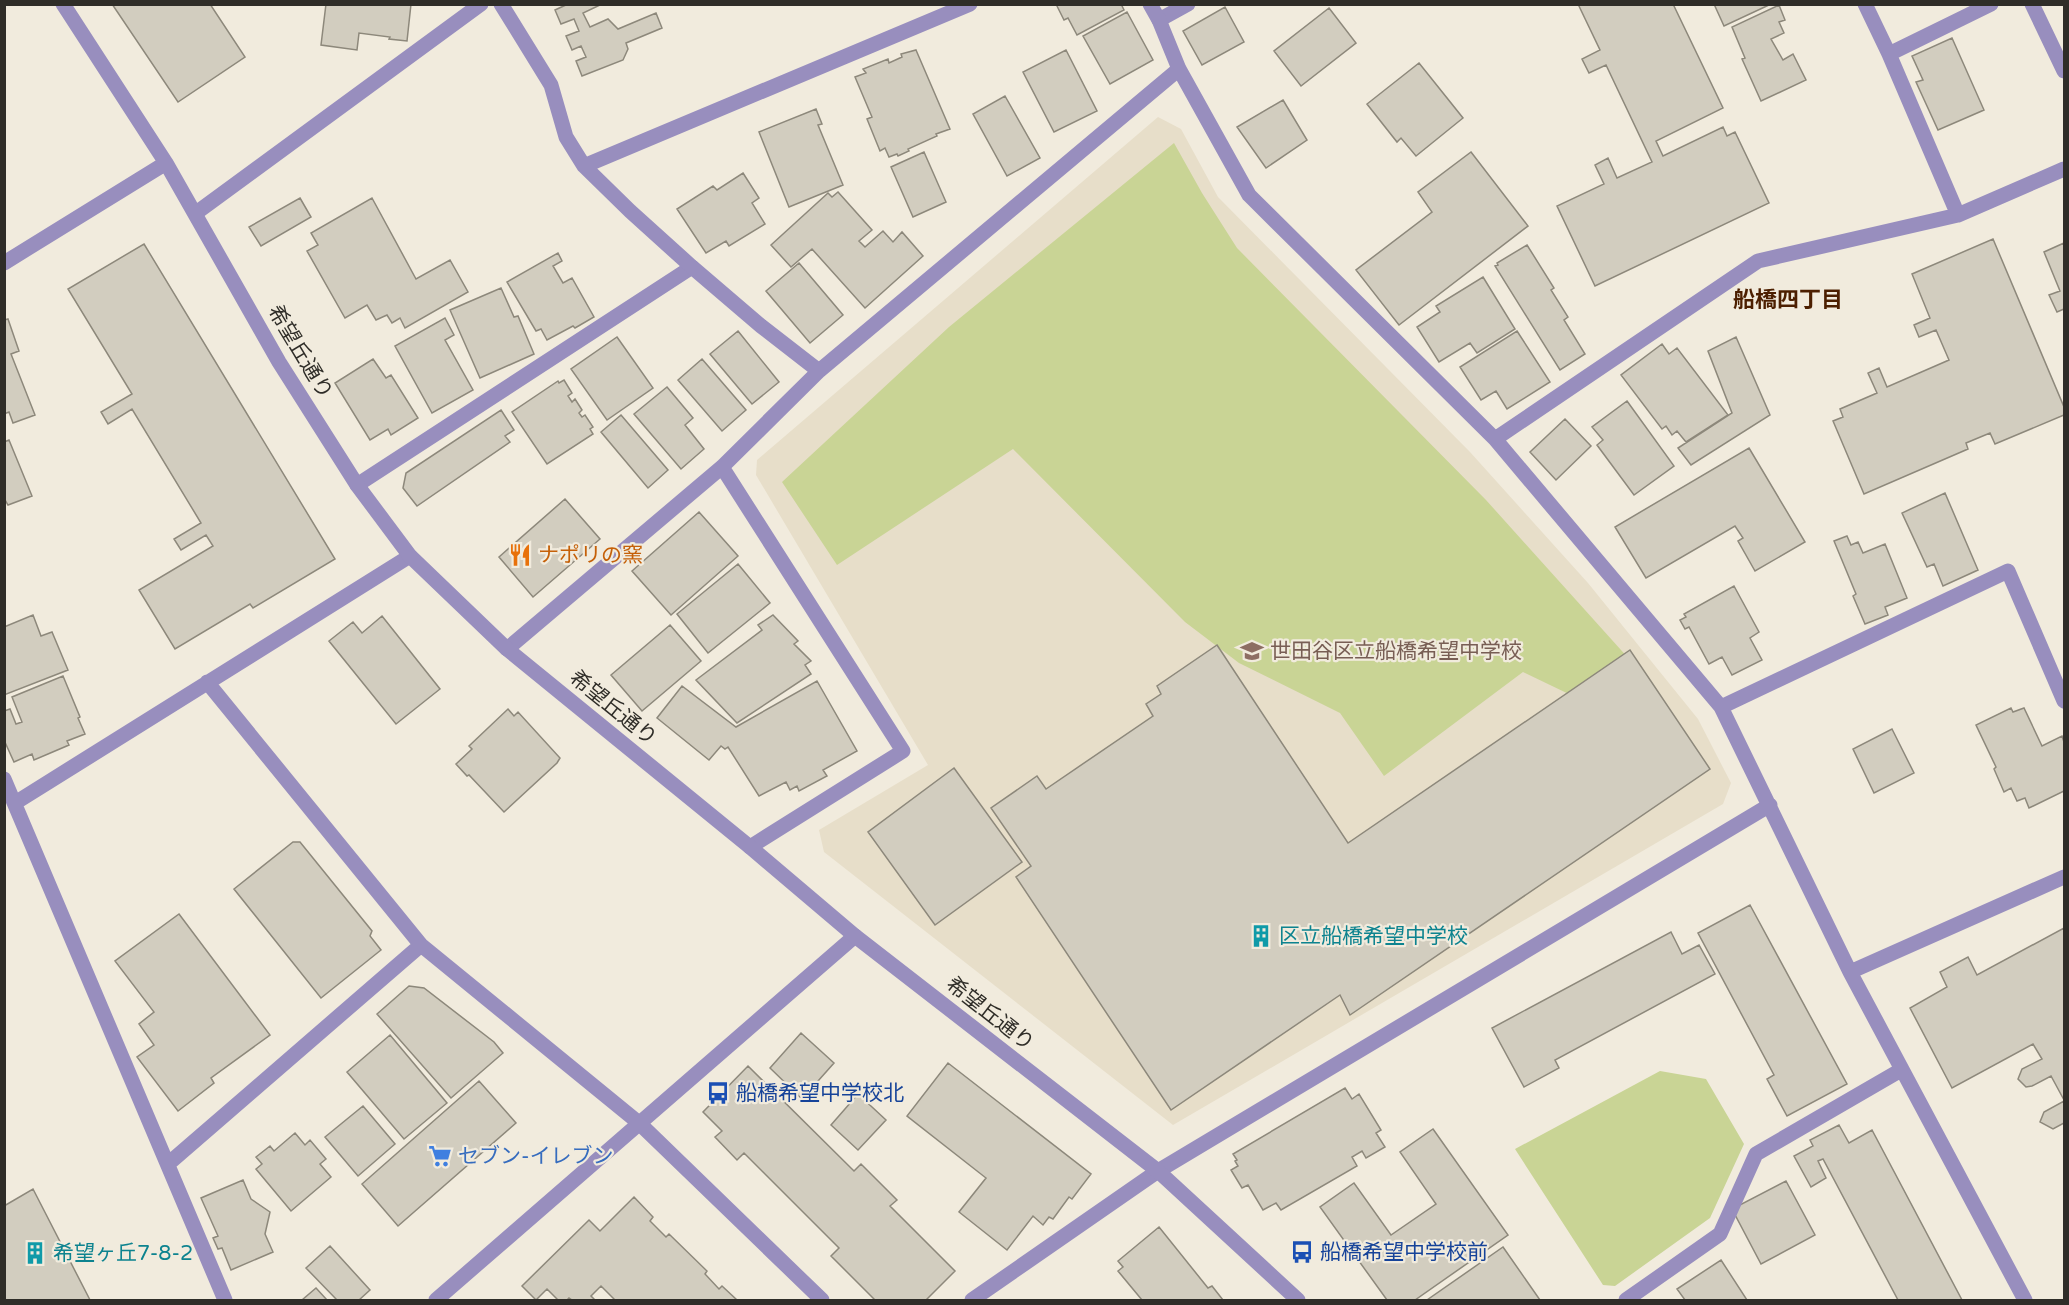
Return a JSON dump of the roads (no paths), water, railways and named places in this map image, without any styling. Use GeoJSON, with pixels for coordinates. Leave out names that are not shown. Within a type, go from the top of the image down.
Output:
{"type":"FeatureCollection","features":[{"type":"Feature","properties":{"kind":"street","name":"希望丘通り"},"geometry":{"type":"LineString","coordinates":[[63,4],[166,163],[279,362],[357,485],[410,556],[507,649],[750,847],[855,936],[1158,1171],[1298,1300]]}},
{"type":"Feature","properties":{"kind":"street"},"geometry":{"type":"LineString","coordinates":[[196,213],[481,4]]}},
{"type":"Feature","properties":{"kind":"street"},"geometry":{"type":"LineString","coordinates":[[501,4],[551,85],[566,137],[584,166],[630,212],[692,267],[761,326],[819,371]]}},
{"type":"Feature","properties":{"kind":"street"},"geometry":{"type":"LineString","coordinates":[[584,166],[969,4]]}},
{"type":"Feature","properties":{"kind":"street"},"geometry":{"type":"LineString","coordinates":[[1150,4],[1179,69],[1249,195],[1495,439],[1721,707],[1850,972],[2025,1300]]}},
{"type":"Feature","properties":{"kind":"street"},"geometry":{"type":"LineString","coordinates":[[1159,20],[1188,4]]}},
{"type":"Feature","properties":{"kind":"street"},"geometry":{"type":"LineString","coordinates":[[1864,4],[1889,54],[1958,215]]}},
{"type":"Feature","properties":{"kind":"street"},"geometry":{"type":"LineString","coordinates":[[1889,54],[1991,4]]}},
{"type":"Feature","properties":{"kind":"street"},"geometry":{"type":"LineString","coordinates":[[2032,4],[2064,71]]}},
{"type":"Feature","properties":{"kind":"street"},"geometry":{"type":"LineString","coordinates":[[507,649],[722,467],[819,371],[1179,69]]}},
{"type":"Feature","properties":{"kind":"street"},"geometry":{"type":"LineString","coordinates":[[4,263],[166,163]]}},
{"type":"Feature","properties":{"kind":"street"},"geometry":{"type":"LineString","coordinates":[[1495,439],[1758,261],[1958,215],[2064,169]]}},
{"type":"Feature","properties":{"kind":"street"},"geometry":{"type":"LineString","coordinates":[[357,485],[692,267]]}},
{"type":"Feature","properties":{"kind":"street"},"geometry":{"type":"LineString","coordinates":[[722,467],[903,751],[750,847]]}},
{"type":"Feature","properties":{"kind":"street"},"geometry":{"type":"LineString","coordinates":[[15,803],[410,556]]}},
{"type":"Feature","properties":{"kind":"street"},"geometry":{"type":"LineString","coordinates":[[1721,707],[2008,571],[2064,701]]}},
{"type":"Feature","properties":{"kind":"street"},"geometry":{"type":"LineString","coordinates":[[207,682],[421,945],[639,1123],[822,1300]]}},
{"type":"Feature","properties":{"kind":"street"},"geometry":{"type":"LineString","coordinates":[[4,778],[225,1300]]}},
{"type":"Feature","properties":{"kind":"street"},"geometry":{"type":"LineString","coordinates":[[972,1300],[1158,1171],[1770,805]]}},
{"type":"Feature","properties":{"kind":"street"},"geometry":{"type":"LineString","coordinates":[[1850,972],[2064,877]]}},
{"type":"Feature","properties":{"kind":"street"},"geometry":{"type":"LineString","coordinates":[[436,1300],[855,936]]}},
{"type":"Feature","properties":{"kind":"street"},"geometry":{"type":"LineString","coordinates":[[168,1164],[421,945]]}},
{"type":"Feature","properties":{"kind":"street"},"geometry":{"type":"LineString","coordinates":[[1626,1300],[1720,1234],[1756,1154],[1902,1070]]}},
{"type":"Feature","properties":{"kind":"place","name":"ナポリの窯"},"geometry":{"type":"Point","coordinates":[520,555]}},
{"type":"Feature","properties":{"kind":"place","name":"世田谷区立船橋希望中学校"},"geometry":{"type":"Point","coordinates":[1252,651]}},
{"type":"Feature","properties":{"kind":"place","name":"区立船橋希望中学校"},"geometry":{"type":"Point","coordinates":[1261,936]}},
{"type":"Feature","properties":{"kind":"place","name":"船橋希望中学校北"},"geometry":{"type":"Point","coordinates":[718,1093]}},
{"type":"Feature","properties":{"kind":"place","name":"セブン-イレブン"},"geometry":{"type":"Point","coordinates":[440,1156]}},
{"type":"Feature","properties":{"kind":"place","name":"船橋希望中学校前"},"geometry":{"type":"Point","coordinates":[1302,1252]}},
{"type":"Feature","properties":{"kind":"place","name":"希望ヶ丘7-8-2"},"geometry":{"type":"Point","coordinates":[35,1253]}},
{"type":"Feature","properties":{"kind":"district","name":"船橋四丁目"},"geometry":{"type":"Point","coordinates":[1788,300]}}]}
